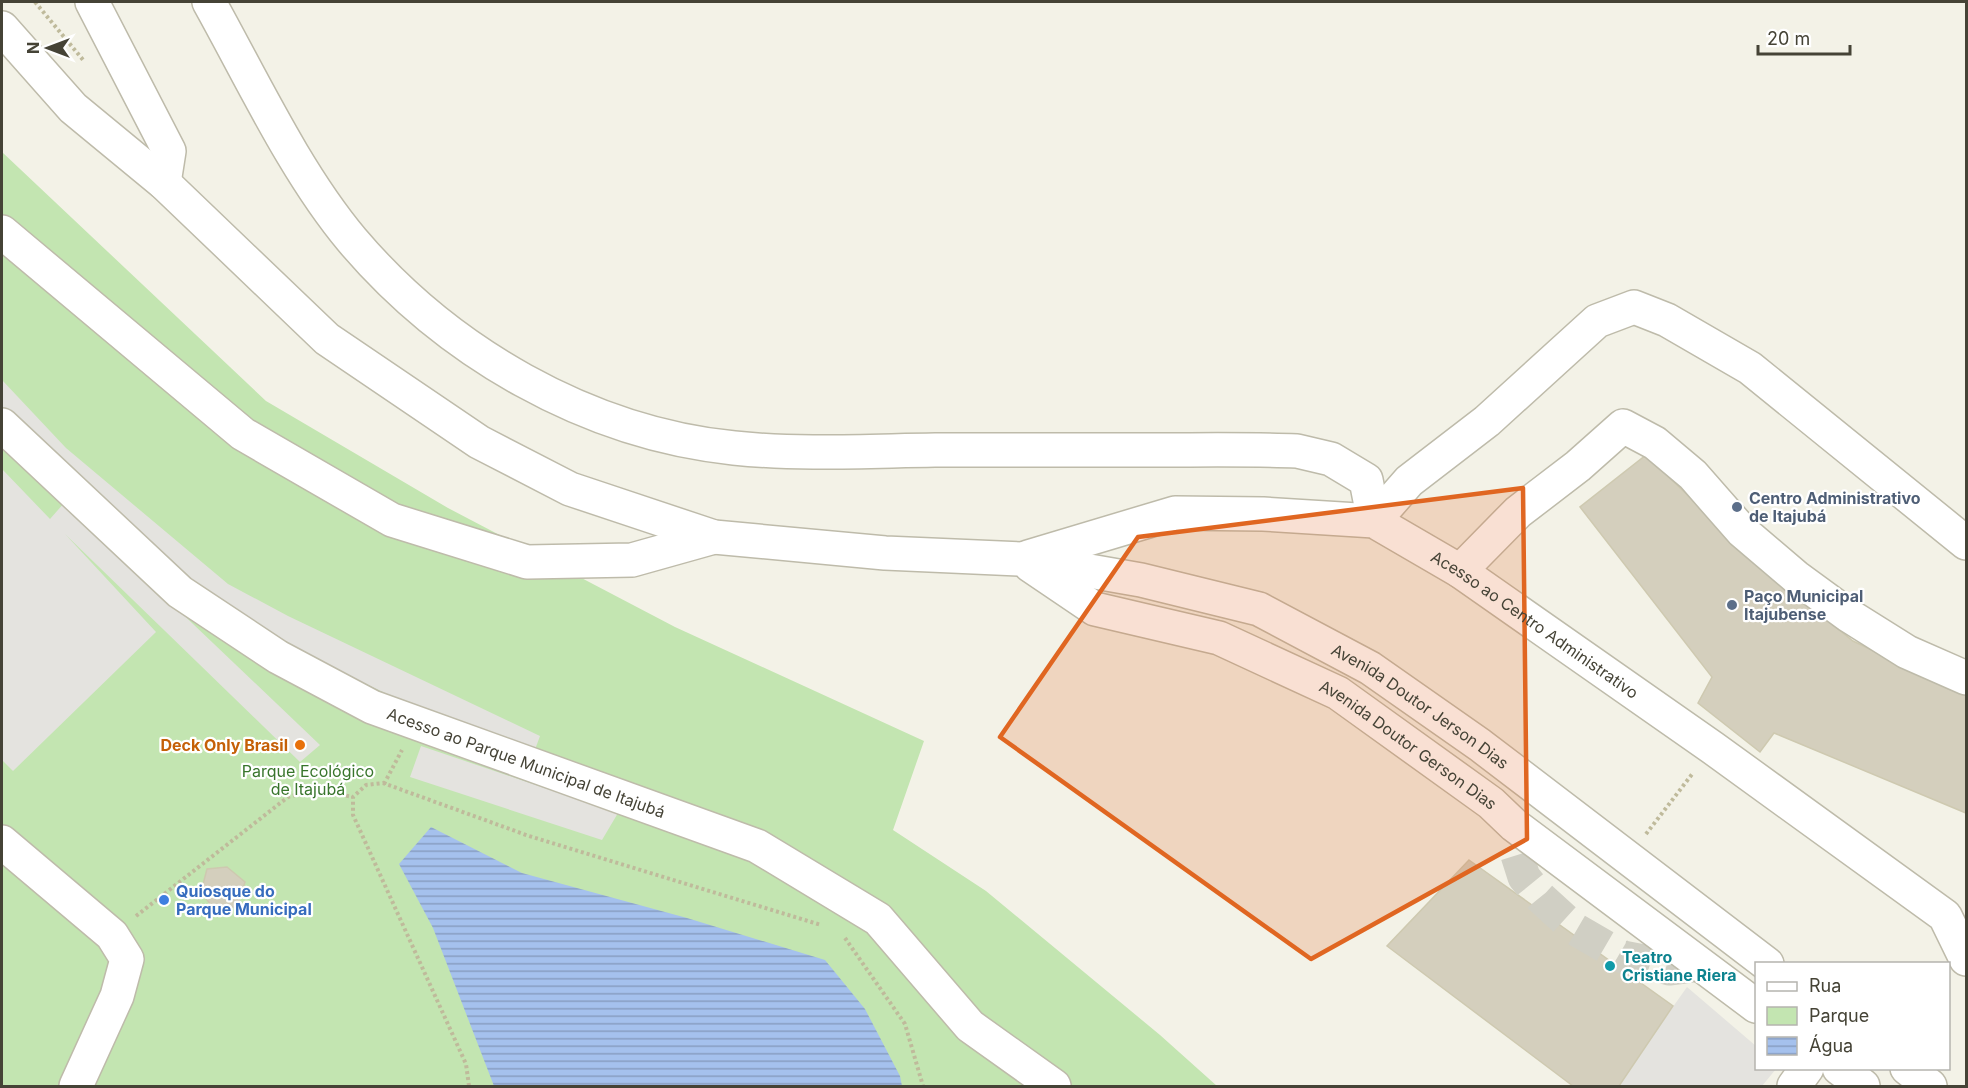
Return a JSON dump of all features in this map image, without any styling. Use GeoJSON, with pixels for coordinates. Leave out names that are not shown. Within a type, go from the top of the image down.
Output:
{"type":"FeatureCollection","features":[{"type":"Feature","properties":{"kind":"street"},"geometry":{"type":"LineString","coordinates":[[92,2],[169,151],[164,183]]}},
{"type":"Feature","properties":{"kind":"street"},"geometry":{"type":"LineString","coordinates":[[209,2],[296,160],[322,200],[351,238],[383,274],[455,337],[494,364],[579,408],[680,439],[731,448],[784,452],[933,450],[1297,452],[1330,459],[1366,480],[1374,521]]}},
{"type":"Feature","properties":{"kind":"street"},"geometry":{"type":"LineString","coordinates":[[2,28],[73,108],[164,183],[327,339],[479,442],[570,489],[714,537],[885,553],[1021,559]]}},
{"type":"Feature","properties":{"kind":"street"},"geometry":{"type":"LineString","coordinates":[[2,232],[243,434],[392,520],[527,562],[632,560],[714,537]]}},
{"type":"Feature","properties":{"kind":"street"},"geometry":{"type":"LineString","coordinates":[[1374,521],[1409,481],[1487,421],[1597,321],[1634,307],[1667,320],[1750,368],[1966,543]]}},
{"type":"Feature","properties":{"kind":"street","name":"Acesso ao Parque Municipal de Itajubá"},"geometry":{"type":"LineString","coordinates":[[2,424],[180,592],[278,657],[372,707],[757,846],[878,919],[970,1026],[1054,1086]]}},
{"type":"Feature","properties":{"kind":"street"},"geometry":{"type":"LineString","coordinates":[[1460,570],[1518,512],[1578,466],[1623,426],[1655,443],[1693,475],[1742,531],[1796,577],[1848,615],[1907,652],[1966,678]]}},
{"type":"Feature","properties":{"kind":"street","name":"Acesso ao Centro Administrativo"},"geometry":{"type":"LineString","coordinates":[[1021,559],[1175,513],[1263,514],[1374,521],[1460,570],[1956,915],[1966,959]]}},
{"type":"Feature","properties":{"kind":"street","name":"Avenida Doutor Gerson Dias"},"geometry":{"type":"LineString","coordinates":[[1021,559],[1095,609],[1219,638],[1338,693],[1491,803],[1516,840],[1755,1005]]}},
{"type":"Feature","properties":{"kind":"street","name":"Avenida Doutor Jerson Dias"},"geometry":{"type":"LineString","coordinates":[[1021,559],[1140,580],[1259,609],[1370,668],[1480,745],[1766,962]]}},
{"type":"Feature","properties":{"kind":"street"},"geometry":{"type":"LineString","coordinates":[[2,842],[112,935],[127,959],[117,996],[76,1086]]}},
{"type":"Feature","properties":{"kind":"street"},"geometry":{"type":"LineString","coordinates":[[1794,1086],[1806,1070]]}},
{"type":"Feature","properties":{"kind":"street"},"geometry":{"type":"LineString","coordinates":[[1842,1070],[1863,1086]]}},
{"type":"Feature","properties":{"kind":"street"},"geometry":{"type":"LineString","coordinates":[[1910,1070],[1930,1086]]}},
{"type":"Feature","properties":{"kind":"path"},"geometry":{"type":"LineString","coordinates":[[1627,858],[1713,748]]}},
{"type":"Feature","properties":{"kind":"path"},"geometry":{"type":"LineString","coordinates":[[469,1086],[466,1064],[353,815],[353,797],[366,786],[383,783],[529,836],[829,927]]}},
{"type":"Feature","properties":{"kind":"path"},"geometry":{"type":"LineString","coordinates":[[112,935],[288,797],[306,792],[327,792],[353,797]]}},
{"type":"Feature","properties":{"kind":"path"},"geometry":{"type":"LineString","coordinates":[[840,930],[905,1024],[923,1086]]}},
{"type":"Feature","properties":{"kind":"highlighted area"},"geometry":{"type":"Polygon","coordinates":[[[1523,488],[1527,839],[1311,959],[1000,737],[1138,537],[1523,488]]]}},
{"type":"Feature","properties":{"kind":"green space","name":"Parque Ecológico de Itajubá"},"geometry":{"type":"Polygon","coordinates":[[[2,152],[266,401],[448,508],[675,627],[924,741],[893,830],[986,891],[1160,1035],[1217,1086],[2,1086],[2,152]]]}},
{"type":"Feature","properties":{"kind":"shaded area"},"geometry":{"type":"Polygon","coordinates":[[[2,380],[66,448],[228,584],[288,616],[540,736],[533,755],[387,694],[278,642],[186,580],[75,482],[2,406],[2,380]]]}},
{"type":"Feature","properties":{"kind":"shaded area"},"geometry":{"type":"Polygon","coordinates":[[[2,469],[50,519],[65,502],[320,745],[300,762],[65,534],[156,632],[13,771],[2,760],[2,469]]]}},
{"type":"Feature","properties":{"kind":"shaded area"},"geometry":{"type":"Polygon","coordinates":[[[421,746],[618,813],[602,840],[410,777],[421,746]]]}},
{"type":"Feature","properties":{"kind":"shaded area"},"geometry":{"type":"Polygon","coordinates":[[[1687,987],[1755,1045],[1755,1070],[1775,1070],[1762,1086],[1617,1086],[1687,987]]]}},
{"type":"Feature","properties":{"kind":"water"},"geometry":{"type":"Polygon","coordinates":[[[431,827],[522,873],[687,918],[825,960],[865,1009],[900,1076],[902,1086],[494,1086],[433,928],[399,864],[431,827]]]}},
{"type":"Feature","properties":{"kind":"building","name":"Paço Municipal Itajubense"},"geometry":{"type":"Polygon","coordinates":[[[1646,455],[1764,569],[1853,641],[1966,695],[1966,813],[1774,733],[1760,752],[1698,703],[1712,677],[1580,507],[1646,455]]]}},
{"type":"Feature","properties":{"kind":"building"},"geometry":{"type":"Polygon","coordinates":[[[1469,860],[1673,1006],[1619,1086],[1573,1086],[1387,946],[1469,860]]]}},
{"type":"Feature","properties":{"kind":"building"},"geometry":{"type":"Polygon","coordinates":[[[227,867],[245,882],[237,907],[214,909],[201,892],[207,869],[227,867]]]}},
{"type":"Feature","properties":{"kind":"tunnel"},"geometry":{"type":"LineString","coordinates":[[1517,855],[1524,877],[1541,898],[1575,929],[1623,957],[1669,969],[1702,965]]}},
{"type":"Feature","properties":{"kind":"place","name":"Centro Administrativo de Itajubá"},"geometry":{"type":"Point","coordinates":[1737,507]}},
{"type":"Feature","properties":{"kind":"place","name":"Paço Municipal Itajubense"},"geometry":{"type":"Point","coordinates":[1732,605]}},
{"type":"Feature","properties":{"kind":"place","name":"Deck Only Brasil"},"geometry":{"type":"Point","coordinates":[300,745]}},
{"type":"Feature","properties":{"kind":"place","name":"Quiosque do Parque Municipal"},"geometry":{"type":"Point","coordinates":[164,900]}},
{"type":"Feature","properties":{"kind":"place","name":"Teatro Cristiane Riera"},"geometry":{"type":"Point","coordinates":[1610,966]}}]}
